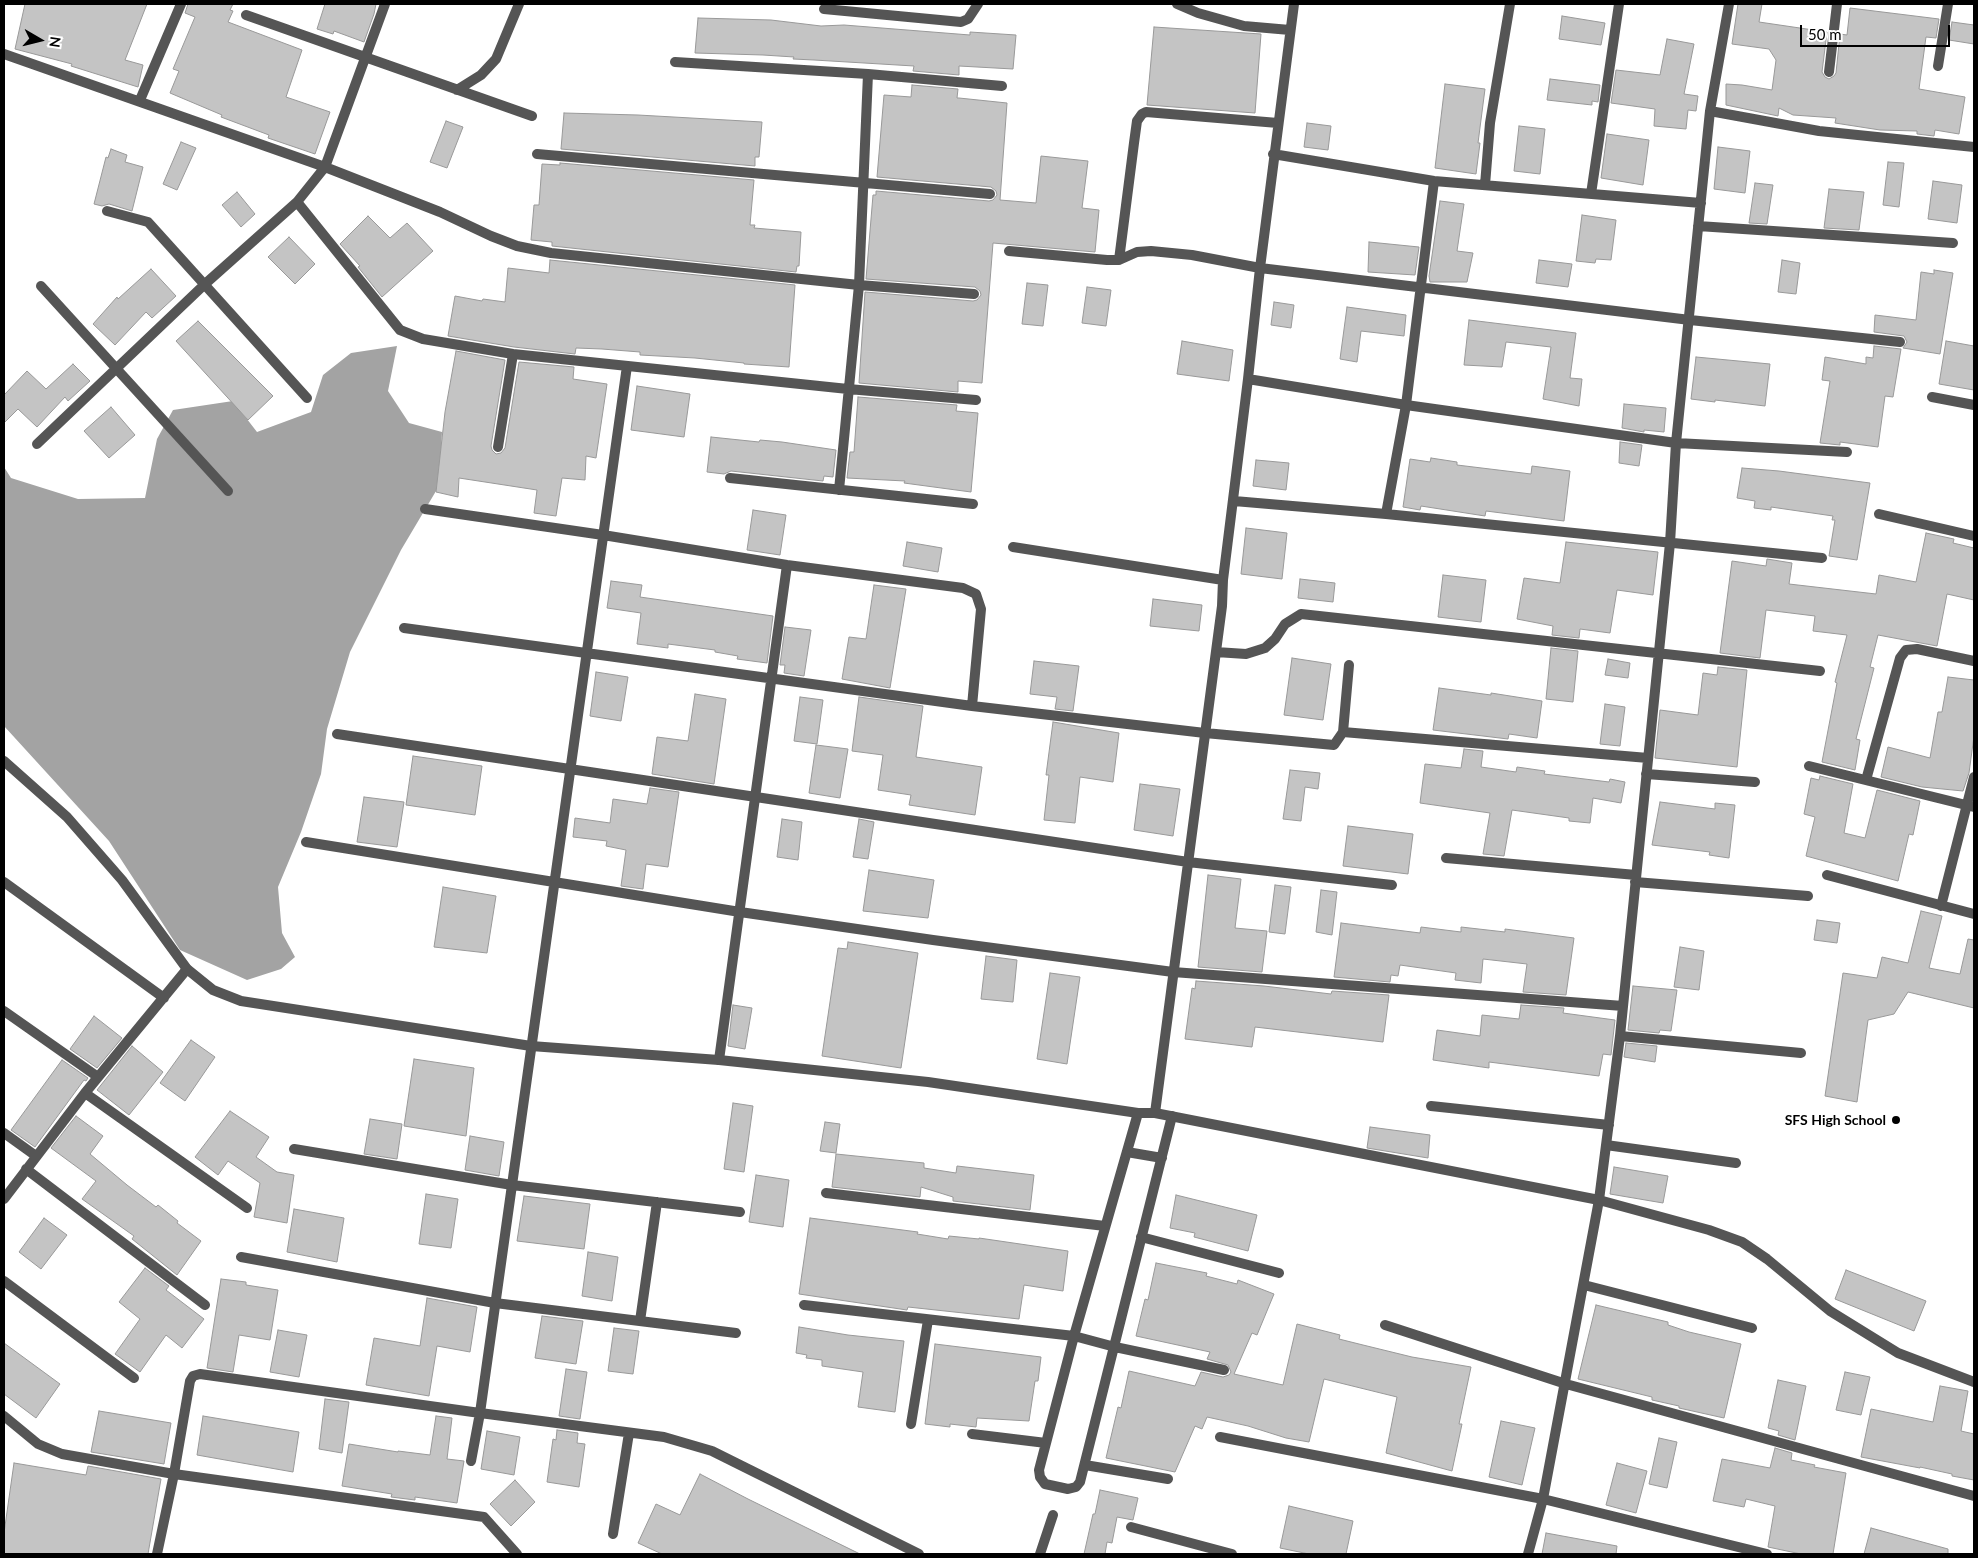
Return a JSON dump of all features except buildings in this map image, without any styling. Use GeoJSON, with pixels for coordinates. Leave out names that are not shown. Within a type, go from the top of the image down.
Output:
{"type":"FeatureCollection","features":[{"type":"Feature","properties":{"kind":"street"},"geometry":{"type":"LineString","coordinates":[[140,100],[181,4]]}},
{"type":"Feature","properties":{"kind":"street"},"geometry":{"type":"LineString","coordinates":[[37,444],[205,284],[297,202],[325,167],[385,4]]}},
{"type":"Feature","properties":{"kind":"street"},"geometry":{"type":"LineString","coordinates":[[457,90],[481,75],[496,59],[519,4]]}},
{"type":"Feature","properties":{"kind":"street"},"geometry":{"type":"LineString","coordinates":[[824,9],[961,22],[968,19],[978,4]]}},
{"type":"Feature","properties":{"kind":"street"},"geometry":{"type":"LineString","coordinates":[[1177,4],[1198,13],[1244,26],[1290,30]]}},
{"type":"Feature","properties":{"kind":"street"},"geometry":{"type":"LineString","coordinates":[[1155,1113],[1222,606],[1223,580],[1234,501],[1273,154],[1294,4]]}},
{"type":"Feature","properties":{"kind":"street"},"geometry":{"type":"LineString","coordinates":[[1485,185],[1490,122],[1510,4]]}},
{"type":"Feature","properties":{"kind":"street"},"geometry":{"type":"LineString","coordinates":[[1591,194],[1619,4]]}},
{"type":"Feature","properties":{"kind":"street"},"geometry":{"type":"LineString","coordinates":[[1528,1554],[1543,1499],[1566,1384],[1599,1200],[1609,1125],[1620,1036],[1670,543],[1676,444],[1710,111],[1729,4]]}},
{"type":"Feature","properties":{"kind":"street"},"geometry":{"type":"LineString","coordinates":[[1828,72],[1837,4]]}},
{"type":"Feature","properties":{"kind":"street"},"geometry":{"type":"LineString","coordinates":[[1938,66],[1948,4]]}},
{"type":"Feature","properties":{"kind":"street"},"geometry":{"type":"LineString","coordinates":[[246,15],[532,116]]}},
{"type":"Feature","properties":{"kind":"street"},"geometry":{"type":"LineString","coordinates":[[4,54],[140,100],[325,167],[440,212],[517,246],[551,253],[859,285],[974,294]]}},
{"type":"Feature","properties":{"kind":"street"},"geometry":{"type":"LineString","coordinates":[[675,62],[868,74],[1002,86]]}},
{"type":"Feature","properties":{"kind":"street"},"geometry":{"type":"LineString","coordinates":[[839,490],[859,285],[868,74]]}},
{"type":"Feature","properties":{"kind":"street"},"geometry":{"type":"LineString","coordinates":[[1710,111],[1819,131],[1974,147]]}},
{"type":"Feature","properties":{"kind":"street"},"geometry":{"type":"LineString","coordinates":[[1119,260],[1137,121],[1142,114],[1146,112],[1278,123]]}},
{"type":"Feature","properties":{"kind":"street"},"geometry":{"type":"LineString","coordinates":[[537,154],[990,194]]}},
{"type":"Feature","properties":{"kind":"street"},"geometry":{"type":"LineString","coordinates":[[1273,154],[1434,181],[1701,203]]}},
{"type":"Feature","properties":{"kind":"street"},"geometry":{"type":"LineString","coordinates":[[1386,514],[1406,405],[1434,181]]}},
{"type":"Feature","properties":{"kind":"street"},"geometry":{"type":"LineString","coordinates":[[297,202],[400,330],[423,339],[513,354],[848,389],[976,400]]}},
{"type":"Feature","properties":{"kind":"street"},"geometry":{"type":"LineString","coordinates":[[107,211],[148,222],[307,398]]}},
{"type":"Feature","properties":{"kind":"street"},"geometry":{"type":"LineString","coordinates":[[1698,226],[1953,243]]}},
{"type":"Feature","properties":{"kind":"street"},"geometry":{"type":"LineString","coordinates":[[1009,251],[1119,260],[1136,252],[1151,251],[1192,255],[1260,268],[1421,288],[1690,320],[1900,342]]}},
{"type":"Feature","properties":{"kind":"street"},"geometry":{"type":"LineString","coordinates":[[41,286],[228,491]]}},
{"type":"Feature","properties":{"kind":"street"},"geometry":{"type":"LineString","coordinates":[[498,447],[513,354]]}},
{"type":"Feature","properties":{"kind":"street"},"geometry":{"type":"LineString","coordinates":[[471,1460],[480,1413],[627,366]]}},
{"type":"Feature","properties":{"kind":"street"},"geometry":{"type":"LineString","coordinates":[[1248,379],[1406,405],[1676,444],[1847,452]]}},
{"type":"Feature","properties":{"kind":"street"},"geometry":{"type":"LineString","coordinates":[[1932,397],[1974,405]]}},
{"type":"Feature","properties":{"kind":"street"},"geometry":{"type":"LineString","coordinates":[[730,478],[973,504]]}},
{"type":"Feature","properties":{"kind":"street"},"geometry":{"type":"LineString","coordinates":[[1234,501],[1386,514],[1822,558]]}},
{"type":"Feature","properties":{"kind":"street"},"geometry":{"type":"LineString","coordinates":[[425,509],[603,535],[787,565],[963,588],[976,594],[981,609],[972,706]]}},
{"type":"Feature","properties":{"kind":"street"},"geometry":{"type":"LineString","coordinates":[[1879,514],[1974,536]]}},
{"type":"Feature","properties":{"kind":"street"},"geometry":{"type":"LineString","coordinates":[[1013,547],[1223,580]]}},
{"type":"Feature","properties":{"kind":"street"},"geometry":{"type":"LineString","coordinates":[[719,1060],[787,565]]}},
{"type":"Feature","properties":{"kind":"street"},"geometry":{"type":"LineString","coordinates":[[1216,652],[1246,654],[1265,648],[1275,639],[1285,624],[1301,614],[1820,671]]}},
{"type":"Feature","properties":{"kind":"street"},"geometry":{"type":"LineString","coordinates":[[404,628],[587,651],[770,679],[972,706],[1205,733],[1334,745],[1343,732],[1349,665]]}},
{"type":"Feature","properties":{"kind":"street"},"geometry":{"type":"LineString","coordinates":[[1866,780],[1900,658],[1906,650],[1917,649],[1974,661]]}},
{"type":"Feature","properties":{"kind":"street"},"geometry":{"type":"LineString","coordinates":[[1343,732],[1648,758]]}},
{"type":"Feature","properties":{"kind":"street"},"geometry":{"type":"LineString","coordinates":[[337,734],[1188,862],[1392,885]]}},
{"type":"Feature","properties":{"kind":"street"},"geometry":{"type":"LineString","coordinates":[[4,761],[67,816],[122,880],[187,969],[213,990],[241,1001],[531,1046],[719,1060],[928,1082],[1138,1114],[1155,1113],[1599,1200],[1709,1230],[1742,1242],[1767,1259],[1830,1311],[1898,1352],[1974,1382]]}},
{"type":"Feature","properties":{"kind":"street"},"geometry":{"type":"LineString","coordinates":[[1809,766],[1970,806]]}},
{"type":"Feature","properties":{"kind":"street"},"geometry":{"type":"LineString","coordinates":[[1646,774],[1755,782]]}},
{"type":"Feature","properties":{"kind":"street"},"geometry":{"type":"LineString","coordinates":[[1941,906],[1970,806],[1974,777]]}},
{"type":"Feature","properties":{"kind":"street"},"geometry":{"type":"LineString","coordinates":[[306,842],[740,912],[1173,972],[1623,1006]]}},
{"type":"Feature","properties":{"kind":"street"},"geometry":{"type":"LineString","coordinates":[[1446,858],[1808,896]]}},
{"type":"Feature","properties":{"kind":"street"},"geometry":{"type":"LineString","coordinates":[[1827,875],[1974,914]]}},
{"type":"Feature","properties":{"kind":"street"},"geometry":{"type":"LineString","coordinates":[[4,882],[164,998]]}},
{"type":"Feature","properties":{"kind":"street"},"geometry":{"type":"LineString","coordinates":[[4,1199],[85,1093],[187,969]]}},
{"type":"Feature","properties":{"kind":"street"},"geometry":{"type":"LineString","coordinates":[[4,1011],[98,1077]]}},
{"type":"Feature","properties":{"kind":"street"},"geometry":{"type":"LineString","coordinates":[[1620,1036],[1801,1053]]}},
{"type":"Feature","properties":{"kind":"street"},"geometry":{"type":"LineString","coordinates":[[85,1093],[247,1208]]}},
{"type":"Feature","properties":{"kind":"street"},"geometry":{"type":"LineString","coordinates":[[1431,1106],[1609,1125]]}},
{"type":"Feature","properties":{"kind":"street"},"geometry":{"type":"LineString","coordinates":[[1138,1114],[1074,1336],[1039,1470],[1040,1478],[1045,1484],[1068,1489],[1076,1487],[1080,1482],[1116,1347],[1141,1237],[1172,1116]]}},
{"type":"Feature","properties":{"kind":"street"},"geometry":{"type":"LineString","coordinates":[[4,1133],[36,1156]]}},
{"type":"Feature","properties":{"kind":"street"},"geometry":{"type":"LineString","coordinates":[[1606,1145],[1736,1163]]}},
{"type":"Feature","properties":{"kind":"street"},"geometry":{"type":"LineString","coordinates":[[294,1149],[512,1185],[740,1212]]}},
{"type":"Feature","properties":{"kind":"street"},"geometry":{"type":"LineString","coordinates":[[1127,1152],[1162,1158]]}},
{"type":"Feature","properties":{"kind":"street"},"geometry":{"type":"LineString","coordinates":[[26,1169],[205,1305]]}},
{"type":"Feature","properties":{"kind":"street"},"geometry":{"type":"LineString","coordinates":[[826,1193],[1105,1226]]}},
{"type":"Feature","properties":{"kind":"street"},"geometry":{"type":"LineString","coordinates":[[640,1321],[657,1202]]}},
{"type":"Feature","properties":{"kind":"street"},"geometry":{"type":"LineString","coordinates":[[1141,1237],[1279,1273]]}},
{"type":"Feature","properties":{"kind":"street"},"geometry":{"type":"LineString","coordinates":[[241,1257],[495,1303],[736,1334]]}},
{"type":"Feature","properties":{"kind":"street"},"geometry":{"type":"LineString","coordinates":[[4,1281],[134,1378]]}},
{"type":"Feature","properties":{"kind":"street"},"geometry":{"type":"LineString","coordinates":[[1584,1285],[1752,1328]]}},
{"type":"Feature","properties":{"kind":"street"},"geometry":{"type":"LineString","coordinates":[[804,1305],[1074,1336],[1224,1370]]}},
{"type":"Feature","properties":{"kind":"street"},"geometry":{"type":"LineString","coordinates":[[911,1424],[928,1320]]}},
{"type":"Feature","properties":{"kind":"street"},"geometry":{"type":"LineString","coordinates":[[1385,1325],[1566,1384],[1974,1496]]}},
{"type":"Feature","properties":{"kind":"street"},"geometry":{"type":"LineString","coordinates":[[157,1554],[174,1474],[190,1381],[193,1376],[200,1374],[628,1433],[664,1436],[712,1451],[919,1554]]}},
{"type":"Feature","properties":{"kind":"street"},"geometry":{"type":"LineString","coordinates":[[4,1416],[38,1444],[62,1454],[174,1474],[484,1517],[517,1554]]}},
{"type":"Feature","properties":{"kind":"street"},"geometry":{"type":"LineString","coordinates":[[613,1534],[628,1433]]}},
{"type":"Feature","properties":{"kind":"street"},"geometry":{"type":"LineString","coordinates":[[972,1434],[1046,1443]]}},
{"type":"Feature","properties":{"kind":"street"},"geometry":{"type":"LineString","coordinates":[[1220,1437],[1543,1499],[1767,1554]]}},
{"type":"Feature","properties":{"kind":"street"},"geometry":{"type":"LineString","coordinates":[[1085,1465],[1168,1479]]}},
{"type":"Feature","properties":{"kind":"street"},"geometry":{"type":"LineString","coordinates":[[1040,1554],[1052,1515]]}},
{"type":"Feature","properties":{"kind":"street"},"geometry":{"type":"LineString","coordinates":[[1131,1527],[1232,1554]]}},
{"type":"Feature","properties":{"kind":"shaded area"},"geometry":{"type":"Polygon","coordinates":[[[397,346],[388,391],[409,423],[442,432],[439,486],[401,550],[350,652],[327,729],[321,774],[301,832],[278,887],[282,933],[295,957],[281,969],[247,980],[180,950],[109,841],[4,726],[4,467],[11,478],[78,499],[145,498],[157,439],[173,410],[233,401],[257,432],[311,412],[323,375],[351,353],[397,346]]]}},
{"type":"Feature","properties":{"kind":"place","name":"SFS High School"},"geometry":{"type":"Point","coordinates":[1896,1120]}}]}
